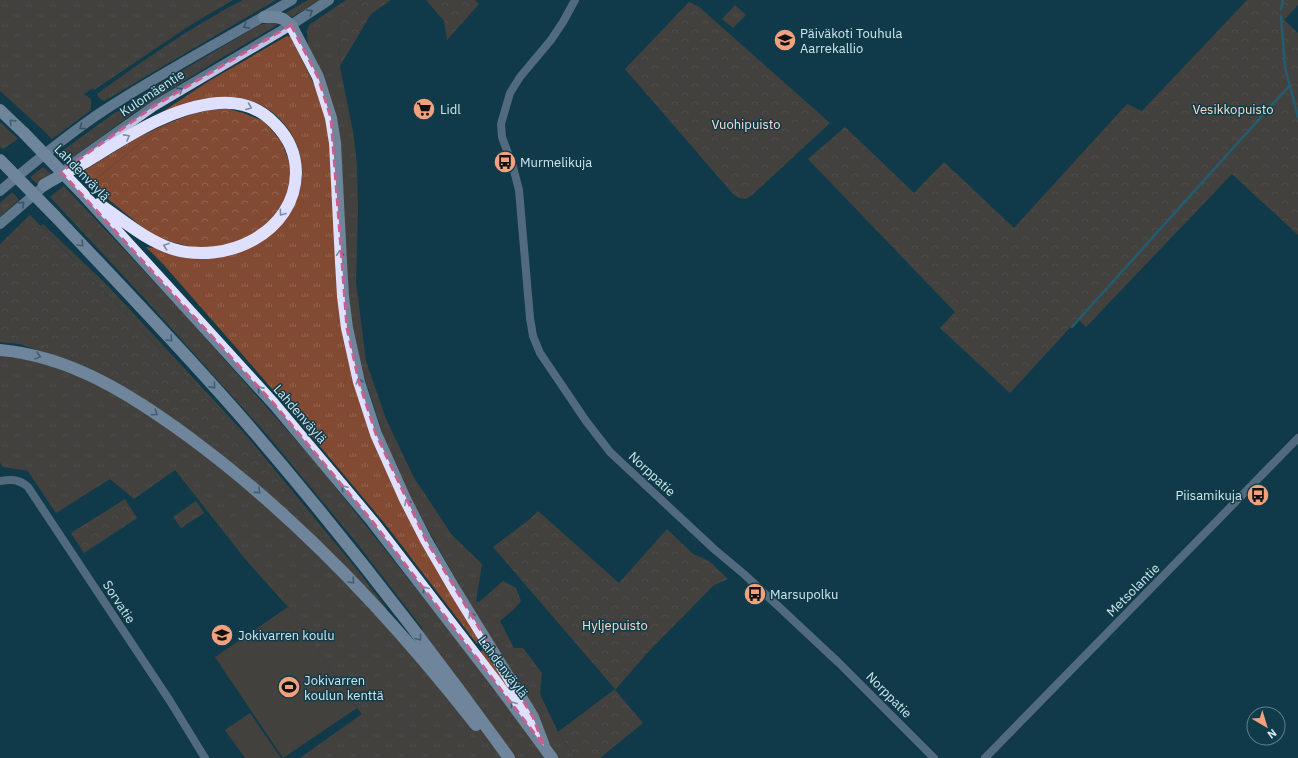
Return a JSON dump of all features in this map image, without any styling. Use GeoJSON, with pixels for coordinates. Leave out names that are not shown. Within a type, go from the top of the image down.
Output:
{"type":"FeatureCollection","features":[{"type":"Feature","properties":{"kind":"highway"},"geometry":{"type":"LineString","coordinates":[[264,17],[277,17],[291,24],[318,77],[331,118],[336,157],[341,262],[346,322],[356,370],[371,419],[386,458],[426,540],[533,717],[544,746]]}},
{"type":"Feature","properties":{"kind":"highway"},"geometry":{"type":"LineString","coordinates":[[44,185],[136,132],[160,120],[193,108],[218,103],[244,104],[271,120],[279,128],[290,144],[296,165],[294,190],[284,212],[267,231],[237,248],[209,254],[194,253],[159,244],[141,234],[82,193]]}},
{"type":"Feature","properties":{"kind":"highway","name":"Lahdenväylä"},"geometry":{"type":"LineString","coordinates":[[0,110],[82,193],[274,404],[372,521],[496,682],[552,758]]}},
{"type":"Feature","properties":{"kind":"highway"},"geometry":{"type":"LineString","coordinates":[[0,160],[55,216],[187,357],[248,425],[344,540],[469,702],[508,758]]}},
{"type":"Feature","properties":{"kind":"highway"},"geometry":{"type":"LineString","coordinates":[[0,350],[20,352],[67,365],[119,390],[175,426],[246,480],[337,564],[415,650],[477,727],[508,758]]}},
{"type":"Feature","properties":{"kind":"main road","name":"Kulomäentie"},"geometry":{"type":"LineString","coordinates":[[0,192],[33,163],[103,111],[292,0]]}},
{"type":"Feature","properties":{"kind":"main road","name":"Kulomäentie"},"geometry":{"type":"LineString","coordinates":[[0,224],[44,185],[97,145],[154,106],[329,0]]}},
{"type":"Feature","properties":{"kind":"street","name":"Norppatie"},"geometry":{"type":"LineString","coordinates":[[574,0],[563,22],[551,40],[520,77],[510,93],[501,124],[502,137],[513,167],[519,190],[530,318],[533,336],[540,353],[548,368],[593,432],[610,452],[839,663],[934,758]]}},
{"type":"Feature","properties":{"kind":"street","name":"Metsolantie"},"geometry":{"type":"LineString","coordinates":[[985,758],[1298,438]]}},
{"type":"Feature","properties":{"kind":"street","name":"Sorvatie"},"geometry":{"type":"LineString","coordinates":[[0,481],[17,480],[28,487],[170,701],[205,758]]}},
{"type":"Feature","properties":{"kind":"highlighted area"},"geometry":{"type":"Polygon","coordinates":[[[291,25],[318,77],[331,118],[347,328],[359,382],[376,434],[426,540],[533,717],[544,746],[372,521],[274,404],[61,172],[154,106],[291,25]]]}},
{"type":"Feature","properties":{"kind":"green space"},"geometry":{"type":"Polygon","coordinates":[[[0,0],[233,0],[192,24],[94,90],[93,88],[84,94],[91,99],[91,110],[52,139],[0,91],[0,0]]]}},
{"type":"Feature","properties":{"kind":"green space"},"geometry":{"type":"Polygon","coordinates":[[[243,0],[276,0],[104,101],[99,98],[97,94],[150,56],[205,21],[243,0]]]}},
{"type":"Feature","properties":{"kind":"green space"},"geometry":{"type":"Polygon","coordinates":[[[308,0],[321,0],[292,17],[284,14],[308,0]]]}},
{"type":"Feature","properties":{"kind":"green space"},"geometry":{"type":"Polygon","coordinates":[[[346,0],[365,0],[338,18],[340,67],[353,132],[357,164],[358,211],[356,282],[366,361],[386,419],[413,476],[452,535],[482,564],[476,601],[479,602],[503,581],[516,588],[521,601],[500,621],[514,648],[523,648],[542,673],[540,694],[558,732],[575,758],[300,758],[362,714],[288,607],[246,560],[175,470],[134,499],[110,479],[56,513],[28,471],[3,467],[0,463],[0,355],[40,362],[88,379],[165,425],[218,464],[326,560],[405,646],[423,629],[356,542],[269,437],[145,299],[50,197],[64,186],[177,306],[317,464],[471,658],[492,644],[410,497],[388,450],[356,351],[350,308],[327,88],[308,45],[307,31],[309,25],[346,0]]]}},
{"type":"Feature","properties":{"kind":"green space"},"geometry":{"type":"Polygon","coordinates":[[[365,0],[391,0],[371,14],[340,66],[338,18],[365,0]]]}},
{"type":"Feature","properties":{"kind":"green space"},"geometry":{"type":"Polygon","coordinates":[[[426,0],[475,0],[479,4],[447,40],[444,21],[426,0]]]}},
{"type":"Feature","properties":{"kind":"green space","name":"Vesikkopuisto"},"geometry":{"type":"Polygon","coordinates":[[[1247,0],[1298,0],[1298,5],[1284,20],[1298,33],[1298,235],[1232,174],[1086,327],[1078,319],[1010,393],[940,328],[955,312],[808,159],[845,127],[914,193],[944,162],[1014,228],[1127,104],[1142,111],[1247,0]]]}},
{"type":"Feature","properties":{"kind":"green space","name":"Vuohipuisto"},"geometry":{"type":"Polygon","coordinates":[[[689,2],[698,6],[830,123],[746,199],[739,198],[733,194],[625,69],[689,2]]]}},
{"type":"Feature","properties":{"kind":"green space"},"geometry":{"type":"Polygon","coordinates":[[[735,5],[746,15],[733,28],[722,19],[735,5]]]}},
{"type":"Feature","properties":{"kind":"green space"},"geometry":{"type":"Polygon","coordinates":[[[277,22],[278,24],[138,110],[70,159],[62,151],[113,114],[158,85],[259,25],[277,22]]]}},
{"type":"Feature","properties":{"kind":"green space"},"geometry":{"type":"Polygon","coordinates":[[[287,36],[291,37],[320,97],[328,127],[335,241],[378,449],[481,639],[477,644],[386,525],[261,376],[163,264],[146,247],[224,256],[294,205],[302,178],[302,162],[298,147],[291,133],[282,121],[257,103],[242,98],[223,97],[144,124],[209,81],[287,36]]]}},
{"type":"Feature","properties":{"kind":"green space"},"geometry":{"type":"Polygon","coordinates":[[[214,109],[229,109],[264,121],[281,141],[288,158],[292,174],[287,197],[273,217],[257,232],[222,248],[196,248],[172,242],[152,235],[103,195],[92,182],[162,126],[189,115],[214,109]]]}},
{"type":"Feature","properties":{"kind":"green space"},"geometry":{"type":"Polygon","coordinates":[[[0,122],[18,139],[3,149],[0,147],[0,122]]]}},
{"type":"Feature","properties":{"kind":"green space"},"geometry":{"type":"Polygon","coordinates":[[[162,126],[92,182],[82,172],[137,138],[162,126]]]}},
{"type":"Feature","properties":{"kind":"green space"},"geometry":{"type":"Polygon","coordinates":[[[43,167],[51,174],[38,185],[30,177],[43,167]]]}},
{"type":"Feature","properties":{"kind":"green space"},"geometry":{"type":"Polygon","coordinates":[[[12,192],[19,200],[0,217],[0,203],[12,192]]]}},
{"type":"Feature","properties":{"kind":"green space"},"geometry":{"type":"Polygon","coordinates":[[[30,215],[241,433],[306,516],[300,521],[172,418],[65,360],[20,344],[0,342],[0,244],[30,215]]]}},
{"type":"Feature","properties":{"kind":"green space"},"geometry":{"type":"Polygon","coordinates":[[[43,224],[108,286],[246,435],[355,567],[387,609],[385,611],[272,498],[306,516],[241,433],[41,226],[43,224]]]}},
{"type":"Feature","properties":{"kind":"green space"},"geometry":{"type":"Polygon","coordinates":[[[125,499],[137,518],[84,553],[71,533],[125,499]]]}},
{"type":"Feature","properties":{"kind":"green space"},"geometry":{"type":"Polygon","coordinates":[[[196,501],[204,513],[181,528],[173,517],[196,501]]]}},
{"type":"Feature","properties":{"kind":"green space","name":"Hyljepuisto"},"geometry":{"type":"Polygon","coordinates":[[[538,511],[619,583],[667,529],[693,554],[709,561],[728,579],[714,585],[649,651],[615,690],[643,723],[600,758],[575,758],[558,732],[615,689],[493,547],[530,519],[538,511]]]}},
{"type":"Feature","properties":{"kind":"green space","name":"Jokivarren koulun kenttä"},"geometry":{"type":"Polygon","coordinates":[[[288,607],[357,708],[283,758],[215,657],[288,607]]]}},
{"type":"Feature","properties":{"kind":"green space"},"geometry":{"type":"Polygon","coordinates":[[[250,713],[281,758],[245,758],[225,730],[250,713]]]}},
{"type":"Feature","properties":{"kind":"waterway"},"geometry":{"type":"LineString","coordinates":[[1281,9],[1283,0]]}},
{"type":"Feature","properties":{"kind":"waterway"},"geometry":{"type":"LineString","coordinates":[[1281,16],[1285,67],[1298,117]]}},
{"type":"Feature","properties":{"kind":"waterway"},"geometry":{"type":"LineString","coordinates":[[1072,327],[1290,85]]}},
{"type":"Feature","properties":{"kind":"place","name":"Päiväkoti Touhula Aarrekallio"},"geometry":{"type":"Point","coordinates":[785,40]}},
{"type":"Feature","properties":{"kind":"place","name":"Lidl"},"geometry":{"type":"Point","coordinates":[424,109]}},
{"type":"Feature","properties":{"kind":"place","name":"Murmelikuja"},"geometry":{"type":"Point","coordinates":[505,162]}},
{"type":"Feature","properties":{"kind":"place","name":"Piisamikuja"},"geometry":{"type":"Point","coordinates":[1258,495]}},
{"type":"Feature","properties":{"kind":"place","name":"Marsupolku"},"geometry":{"type":"Point","coordinates":[755,594]}},
{"type":"Feature","properties":{"kind":"place","name":"Jokivarren koulu"},"geometry":{"type":"Point","coordinates":[222,635]}},
{"type":"Feature","properties":{"kind":"place","name":"Jokivarren koulun kenttä"},"geometry":{"type":"Point","coordinates":[289,687]}}]}
